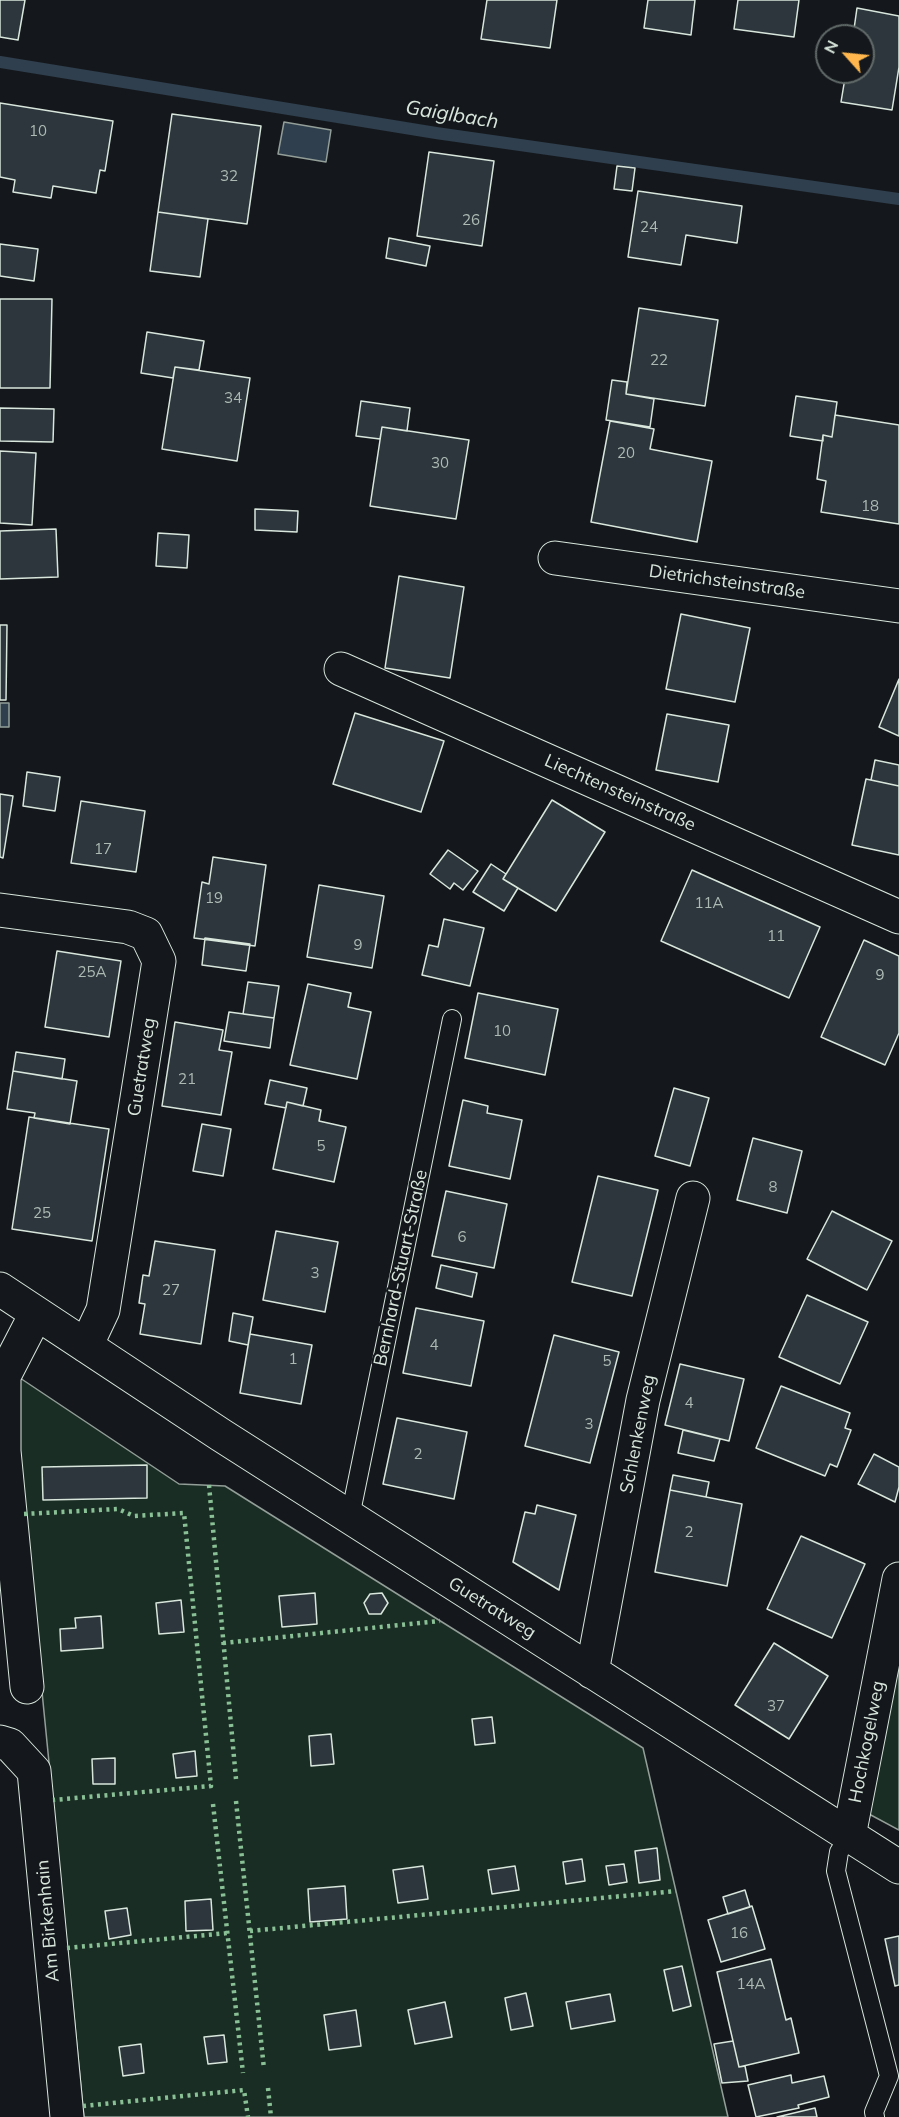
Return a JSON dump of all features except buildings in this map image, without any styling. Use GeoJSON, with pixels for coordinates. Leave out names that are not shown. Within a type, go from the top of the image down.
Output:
{"type":"FeatureCollection","features":[{"type":"Feature","properties":{"kind":"street","name":"Dietrichsteinstraße"},"geometry":{"type":"LineString","coordinates":[[555,558],[899,606]]}},
{"type":"Feature","properties":{"kind":"street","name":"Liechtensteinstraße"},"geometry":{"type":"LineString","coordinates":[[341,669],[899,917]]}},
{"type":"Feature","properties":{"kind":"street","name":"Guetratweg"},"geometry":{"type":"LineString","coordinates":[[0,910],[128,927],[146,934],[159,961],[103,1310],[86,1346]]}},
{"type":"Feature","properties":{"kind":"street","name":"Schlenkenweg"},"geometry":{"type":"LineString","coordinates":[[592,1672],[643,1400],[693,1198]]}},
{"type":"Feature","properties":{"kind":"street","name":"Guetratweg"},"geometry":{"type":"LineString","coordinates":[[0,1289],[350,1517],[899,1867]]}},
{"type":"Feature","properties":{"kind":"street"},"geometry":{"type":"LineString","coordinates":[[27,1687],[4,1451],[4,1376],[36,1314]]}},
{"type":"Feature","properties":{"kind":"street","name":"Hochkogelweg"},"geometry":{"type":"LineString","coordinates":[[849,1836],[899,1579]]}},
{"type":"Feature","properties":{"kind":"street","name":"Am Birkenhain"},"geometry":{"type":"LineString","coordinates":[[0,1742],[10,1745],[34,1771],[67,2117]]}},
{"type":"Feature","properties":{"kind":"lane","name":"Bernhard-Stuart-Straße"},"geometry":{"type":"LineString","coordinates":[[350,1517],[452,1019]]}},
{"type":"Feature","properties":{"kind":"lane"},"geometry":{"type":"LineString","coordinates":[[849,1836],[839,1852],[836,1871],[889,2076],[874,2112],[875,2117]]}},
{"type":"Feature","properties":{"kind":"green space"},"geometry":{"type":"Polygon","coordinates":[[[17,1376],[179,1484],[225,1486],[643,1748],[728,2117],[84,2117],[22,1489],[17,1376]]]}},
{"type":"Feature","properties":{"kind":"green space"},"geometry":{"type":"Polygon","coordinates":[[[899,1659],[899,1830],[869,1814],[899,1659]]]}},
{"type":"Feature","properties":{"kind":"water"},"geometry":{"type":"Polygon","coordinates":[[[284,122],[331,130],[326,162],[278,154],[284,122]]]}},
{"type":"Feature","properties":{"kind":"water"},"geometry":{"type":"Polygon","coordinates":[[[0,703],[9,703],[9,727],[0,727],[0,703]]]}},
{"type":"Feature","properties":{"kind":"waterway","name":"Gaiglbach"},"geometry":{"type":"LineString","coordinates":[[0,62],[436,133],[899,199]]}},
{"type":"Feature","properties":{"kind":"hedge"},"geometry":{"type":"LineString","coordinates":[[209,1485],[236,1779]]}},
{"type":"Feature","properties":{"kind":"hedge"},"geometry":{"type":"LineString","coordinates":[[24,1514],[118,1509],[134,1516],[184,1513],[211,1786],[53,1800]]}},
{"type":"Feature","properties":{"kind":"hedge"},"geometry":{"type":"LineString","coordinates":[[223,1643],[440,1621]]}},
{"type":"Feature","properties":{"kind":"hedge"},"geometry":{"type":"LineString","coordinates":[[236,1801],[264,2069]]}},
{"type":"Feature","properties":{"kind":"hedge"},"geometry":{"type":"LineString","coordinates":[[213,1804],[243,2073]]}},
{"type":"Feature","properties":{"kind":"hedge"},"geometry":{"type":"LineString","coordinates":[[250,1931],[676,1891]]}},
{"type":"Feature","properties":{"kind":"hedge"},"geometry":{"type":"LineString","coordinates":[[67,1948],[228,1933]]}},
{"type":"Feature","properties":{"kind":"hedge"},"geometry":{"type":"LineString","coordinates":[[268,2088],[271,2117]]}},
{"type":"Feature","properties":{"kind":"hedge"},"geometry":{"type":"LineString","coordinates":[[83,2106],[244,2090],[248,2117]]}}]}
